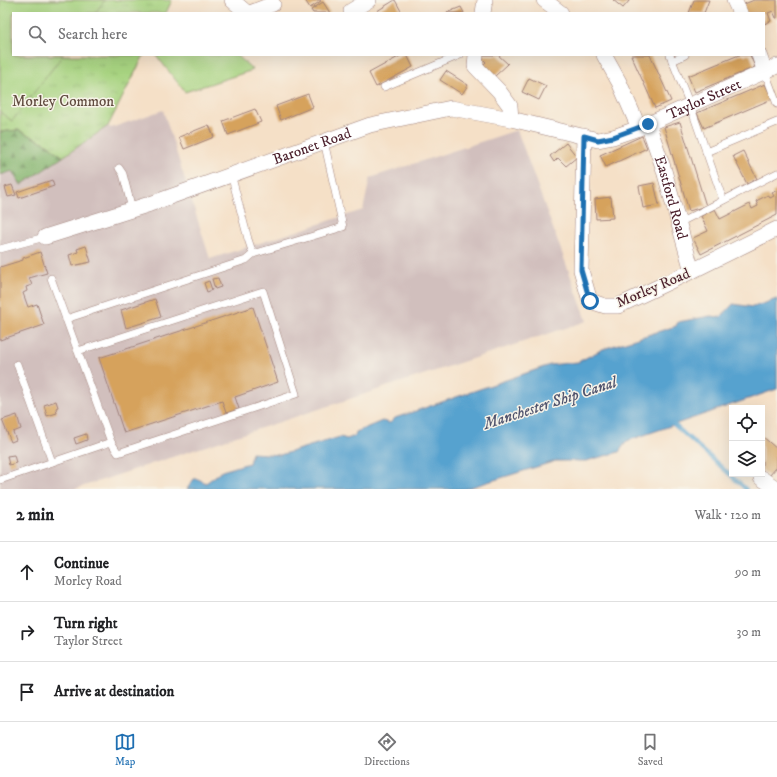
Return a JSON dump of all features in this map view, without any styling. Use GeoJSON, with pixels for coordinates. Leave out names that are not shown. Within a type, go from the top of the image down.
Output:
{"type":"FeatureCollection","features":[{"type":"Feature","properties":{"kind":"street"},"geometry":{"type":"LineString","coordinates":[[232,0],[246,12]]}},
{"type":"Feature","properties":{"kind":"street"},"geometry":{"type":"LineString","coordinates":[[349,8],[369,0]]}},
{"type":"Feature","properties":{"kind":"street"},"geometry":{"type":"LineString","coordinates":[[483,12],[485,0]]}},
{"type":"Feature","properties":{"kind":"street"},"geometry":{"type":"LineString","coordinates":[[544,0],[559,12]]}},
{"type":"Feature","properties":{"kind":"street"},"geometry":{"type":"LineString","coordinates":[[734,0],[740,12]]}},
{"type":"Feature","properties":{"kind":"street"},"geometry":{"type":"LineString","coordinates":[[253,12],[273,4]]}},
{"type":"Feature","properties":{"kind":"street"},"geometry":{"type":"LineString","coordinates":[[476,56],[475,66],[498,90],[510,106],[511,119]]}},
{"type":"Feature","properties":{"kind":"street","name":"Eastford Road"},"geometry":{"type":"LineString","coordinates":[[607,56],[663,167],[692,272]]}},
{"type":"Feature","properties":{"kind":"street"},"geometry":{"type":"LineString","coordinates":[[759,56],[771,69]]}},
{"type":"Feature","properties":{"kind":"street","name":"Taylor Street"},"geometry":{"type":"LineString","coordinates":[[584,136],[598,140],[613,137],[643,126],[771,69]]}},
{"type":"Feature","properties":{"kind":"street","name":"Baronet Road"},"geometry":{"type":"LineString","coordinates":[[45,237],[132,209],[370,126],[451,108],[511,119],[584,136]]}},
{"type":"Feature","properties":{"kind":"street","name":"Morley Road"},"geometry":{"type":"LineString","coordinates":[[584,136],[581,270],[590,301],[605,306],[618,306],[692,272],[777,229]]}},
{"type":"Feature","properties":{"kind":"street"},"geometry":{"type":"LineString","coordinates":[[761,478],[777,489]]}},
{"type":"Feature","properties":{"kind":"lane"},"geometry":{"type":"LineString","coordinates":[[384,87],[458,56]]}},
{"type":"Feature","properties":{"kind":"lane"},"geometry":{"type":"LineString","coordinates":[[671,58],[690,105],[723,200]]}},
{"type":"Feature","properties":{"kind":"lane"},"geometry":{"type":"LineString","coordinates":[[771,69],[777,104]]}},
{"type":"Feature","properties":{"kind":"lane"},"geometry":{"type":"LineString","coordinates":[[706,152],[777,122]]}},
{"type":"Feature","properties":{"kind":"lane"},"geometry":{"type":"LineString","coordinates":[[66,319],[246,260],[253,254],[342,227],[324,142]]}},
{"type":"Feature","properties":{"kind":"lane"},"geometry":{"type":"LineString","coordinates":[[119,168],[123,174],[132,209]]}},
{"type":"Feature","properties":{"kind":"lane"},"geometry":{"type":"LineString","coordinates":[[679,223],[777,173]]}},
{"type":"Feature","properties":{"kind":"lane"},"geometry":{"type":"LineString","coordinates":[[231,174],[253,254]]}},
{"type":"Feature","properties":{"kind":"lane"},"geometry":{"type":"LineString","coordinates":[[0,249],[45,237]]}},
{"type":"Feature","properties":{"kind":"lane"},"geometry":{"type":"LineString","coordinates":[[51,278],[111,442],[118,453],[296,394],[263,291],[78,350]]}},
{"type":"Feature","properties":{"kind":"lane"},"geometry":{"type":"LineString","coordinates":[[17,364],[52,462]]}},
{"type":"Feature","properties":{"kind":"lane"},"geometry":{"type":"LineString","coordinates":[[0,480],[111,442]]}},
{"type":"Feature","properties":{"kind":"shaded area"},"geometry":{"type":"Polygon","coordinates":[[[163,110],[210,259],[363,210],[370,178],[517,130],[587,321],[75,489],[0,489],[0,175],[13,170],[21,185],[108,126],[111,128],[163,110]]]}},
{"type":"Feature","properties":{"kind":"green space","name":"Morley Common"},"geometry":{"type":"Polygon","coordinates":[[[0,0],[172,0],[166,12],[12,12],[12,56],[143,56],[108,126],[63,157],[47,144],[18,130],[0,132],[0,0]]]}},
{"type":"Feature","properties":{"kind":"green space"},"geometry":{"type":"Polygon","coordinates":[[[0,0],[105,0],[96,12],[12,12],[12,56],[62,56],[12,121],[0,112],[0,0]]]}},
{"type":"Feature","properties":{"kind":"green space"},"geometry":{"type":"Polygon","coordinates":[[[157,56],[238,56],[253,70],[185,92],[157,56]]]}},
{"type":"Feature","properties":{"kind":"green space"},"geometry":{"type":"Polygon","coordinates":[[[18,130],[47,144],[63,157],[21,185],[13,171],[0,175],[0,132],[18,130]]]}},
{"type":"Feature","properties":{"kind":"water","name":"Manchester Ship Canal"},"geometry":{"type":"Polygon","coordinates":[[[777,299],[777,389],[627,441],[619,452],[586,461],[556,461],[465,489],[187,489],[194,479],[198,479],[206,483],[222,471],[249,463],[252,453],[280,455],[340,437],[347,439],[355,436],[356,432],[382,421],[390,423],[395,418],[550,365],[578,362],[603,349],[676,326],[678,322],[710,316],[721,317],[733,304],[753,307],[777,299]]]}},
{"type":"Feature","properties":{"kind":"building"},"geometry":{"type":"Polygon","coordinates":[[[305,0],[320,0],[321,1],[310,8],[305,0]]]}},
{"type":"Feature","properties":{"kind":"building"},"geometry":{"type":"Polygon","coordinates":[[[395,0],[401,12],[378,12],[377,11],[395,0]]]}},
{"type":"Feature","properties":{"kind":"building"},"geometry":{"type":"Polygon","coordinates":[[[613,0],[630,0],[623,8],[613,0]]]}},
{"type":"Feature","properties":{"kind":"building"},"geometry":{"type":"Polygon","coordinates":[[[694,0],[709,0],[704,12],[689,12],[694,0]]]}},
{"type":"Feature","properties":{"kind":"building"},"geometry":{"type":"Polygon","coordinates":[[[754,0],[777,0],[777,18],[773,11],[768,13],[771,21],[765,24],[765,12],[745,12],[742,5],[754,0]]]}},
{"type":"Feature","properties":{"kind":"building"},"geometry":{"type":"Polygon","coordinates":[[[323,2],[329,12],[312,12],[311,10],[323,2]]]}},
{"type":"Feature","properties":{"kind":"building"},"geometry":{"type":"Polygon","coordinates":[[[461,7],[464,12],[448,12],[461,7]]]}},
{"type":"Feature","properties":{"kind":"building"},"geometry":{"type":"Polygon","coordinates":[[[400,56],[408,56],[413,67],[376,87],[369,73],[400,56]]]}},
{"type":"Feature","properties":{"kind":"building"},"geometry":{"type":"Polygon","coordinates":[[[499,56],[508,64],[495,76],[483,65],[486,62],[481,57],[499,56]]]}},
{"type":"Feature","properties":{"kind":"building"},"geometry":{"type":"Polygon","coordinates":[[[631,56],[650,56],[671,101],[655,108],[631,56]]]}},
{"type":"Feature","properties":{"kind":"building"},"geometry":{"type":"Polygon","coordinates":[[[737,56],[750,56],[755,67],[695,92],[688,76],[737,56]]]}},
{"type":"Feature","properties":{"kind":"building"},"geometry":{"type":"Polygon","coordinates":[[[446,71],[468,85],[462,94],[440,80],[446,71]]]}},
{"type":"Feature","properties":{"kind":"building"},"geometry":{"type":"Polygon","coordinates":[[[529,78],[546,86],[539,100],[522,92],[529,78]]]}},
{"type":"Feature","properties":{"kind":"building"},"geometry":{"type":"Polygon","coordinates":[[[765,84],[772,99],[704,128],[697,113],[765,84]]]}},
{"type":"Feature","properties":{"kind":"building"},"geometry":{"type":"Polygon","coordinates":[[[308,94],[313,107],[281,120],[276,106],[308,94]]]}},
{"type":"Feature","properties":{"kind":"building"},"geometry":{"type":"Polygon","coordinates":[[[255,109],[261,122],[228,135],[223,121],[255,109]]]}},
{"type":"Feature","properties":{"kind":"building"},"geometry":{"type":"Polygon","coordinates":[[[680,122],[706,206],[689,211],[664,127],[680,122]]]}},
{"type":"Feature","properties":{"kind":"building"},"geometry":{"type":"Polygon","coordinates":[[[209,125],[214,137],[184,149],[179,137],[209,125]]]}},
{"type":"Feature","properties":{"kind":"building"},"geometry":{"type":"Polygon","coordinates":[[[642,136],[647,148],[606,167],[600,155],[642,136]]]}},
{"type":"Feature","properties":{"kind":"building"},"geometry":{"type":"Polygon","coordinates":[[[566,143],[577,157],[566,166],[558,158],[554,162],[550,156],[566,143]]]}},
{"type":"Feature","properties":{"kind":"building"},"geometry":{"type":"Polygon","coordinates":[[[743,151],[757,179],[747,184],[733,156],[743,151]]]}},
{"type":"Feature","properties":{"kind":"building"},"geometry":{"type":"Polygon","coordinates":[[[52,180],[54,186],[19,198],[17,192],[52,180]]]}},
{"type":"Feature","properties":{"kind":"building"},"geometry":{"type":"Polygon","coordinates":[[[654,183],[659,205],[643,208],[639,186],[654,183]]]}},
{"type":"Feature","properties":{"kind":"building"},"geometry":{"type":"Polygon","coordinates":[[[12,185],[16,195],[8,197],[5,187],[12,185]]]}},
{"type":"Feature","properties":{"kind":"building"},"geometry":{"type":"Polygon","coordinates":[[[777,190],[777,215],[701,254],[693,238],[708,231],[701,216],[715,209],[720,219],[750,204],[752,209],[758,206],[756,201],[768,195],[770,198],[774,196],[772,193],[777,190]]]}},
{"type":"Feature","properties":{"kind":"building"},"geometry":{"type":"Polygon","coordinates":[[[611,197],[613,218],[596,219],[595,199],[611,197]]]}},
{"type":"Feature","properties":{"kind":"building"},"geometry":{"type":"Polygon","coordinates":[[[86,246],[91,262],[72,266],[69,255],[78,252],[77,249],[86,246]]]}},
{"type":"Feature","properties":{"kind":"building"},"geometry":{"type":"Polygon","coordinates":[[[40,252],[47,273],[29,278],[32,285],[26,287],[27,291],[23,293],[28,307],[37,304],[44,325],[0,340],[0,267],[23,260],[23,258],[40,252]]]}},
{"type":"Feature","properties":{"kind":"building"},"geometry":{"type":"Polygon","coordinates":[[[218,278],[221,287],[215,289],[212,279],[218,278]]]}},
{"type":"Feature","properties":{"kind":"building"},"geometry":{"type":"Polygon","coordinates":[[[209,281],[212,290],[207,292],[204,283],[209,281]]]}},
{"type":"Feature","properties":{"kind":"building"},"geometry":{"type":"Polygon","coordinates":[[[155,299],[161,317],[126,328],[121,310],[155,299]]]}},
{"type":"Feature","properties":{"kind":"building"},"geometry":{"type":"Polygon","coordinates":[[[253,307],[278,382],[235,397],[239,409],[226,413],[222,401],[124,433],[99,358],[253,307]]]}},
{"type":"Feature","properties":{"kind":"building"},"geometry":{"type":"Polygon","coordinates":[[[56,401],[58,407],[56,408],[57,413],[47,416],[44,405],[56,401]]]}},
{"type":"Feature","properties":{"kind":"building"},"geometry":{"type":"Polygon","coordinates":[[[17,415],[21,429],[13,432],[16,440],[11,442],[2,420],[17,415]]]}},
{"type":"Feature","properties":{"kind":"building"},"geometry":{"type":"Polygon","coordinates":[[[86,434],[87,440],[76,444],[74,438],[86,434]]]}},
{"type":"Feature","properties":{"kind":"building"},"geometry":{"type":"Polygon","coordinates":[[[765,439],[777,449],[777,467],[769,476],[765,473],[765,439]]]}},
{"type":"Feature","properties":{"kind":"building"},"geometry":{"type":"Polygon","coordinates":[[[14,455],[16,463],[9,465],[7,456],[14,455]]]}},
{"type":"Feature","properties":{"kind":"waterway"},"geometry":{"type":"LineString","coordinates":[[670,421],[746,489]]}},
{"type":"Feature","properties":{"kind":"route"},"geometry":{"type":"LineString","coordinates":[[590,301],[581,270],[584,136],[598,140],[613,137],[648,124]]}}]}
